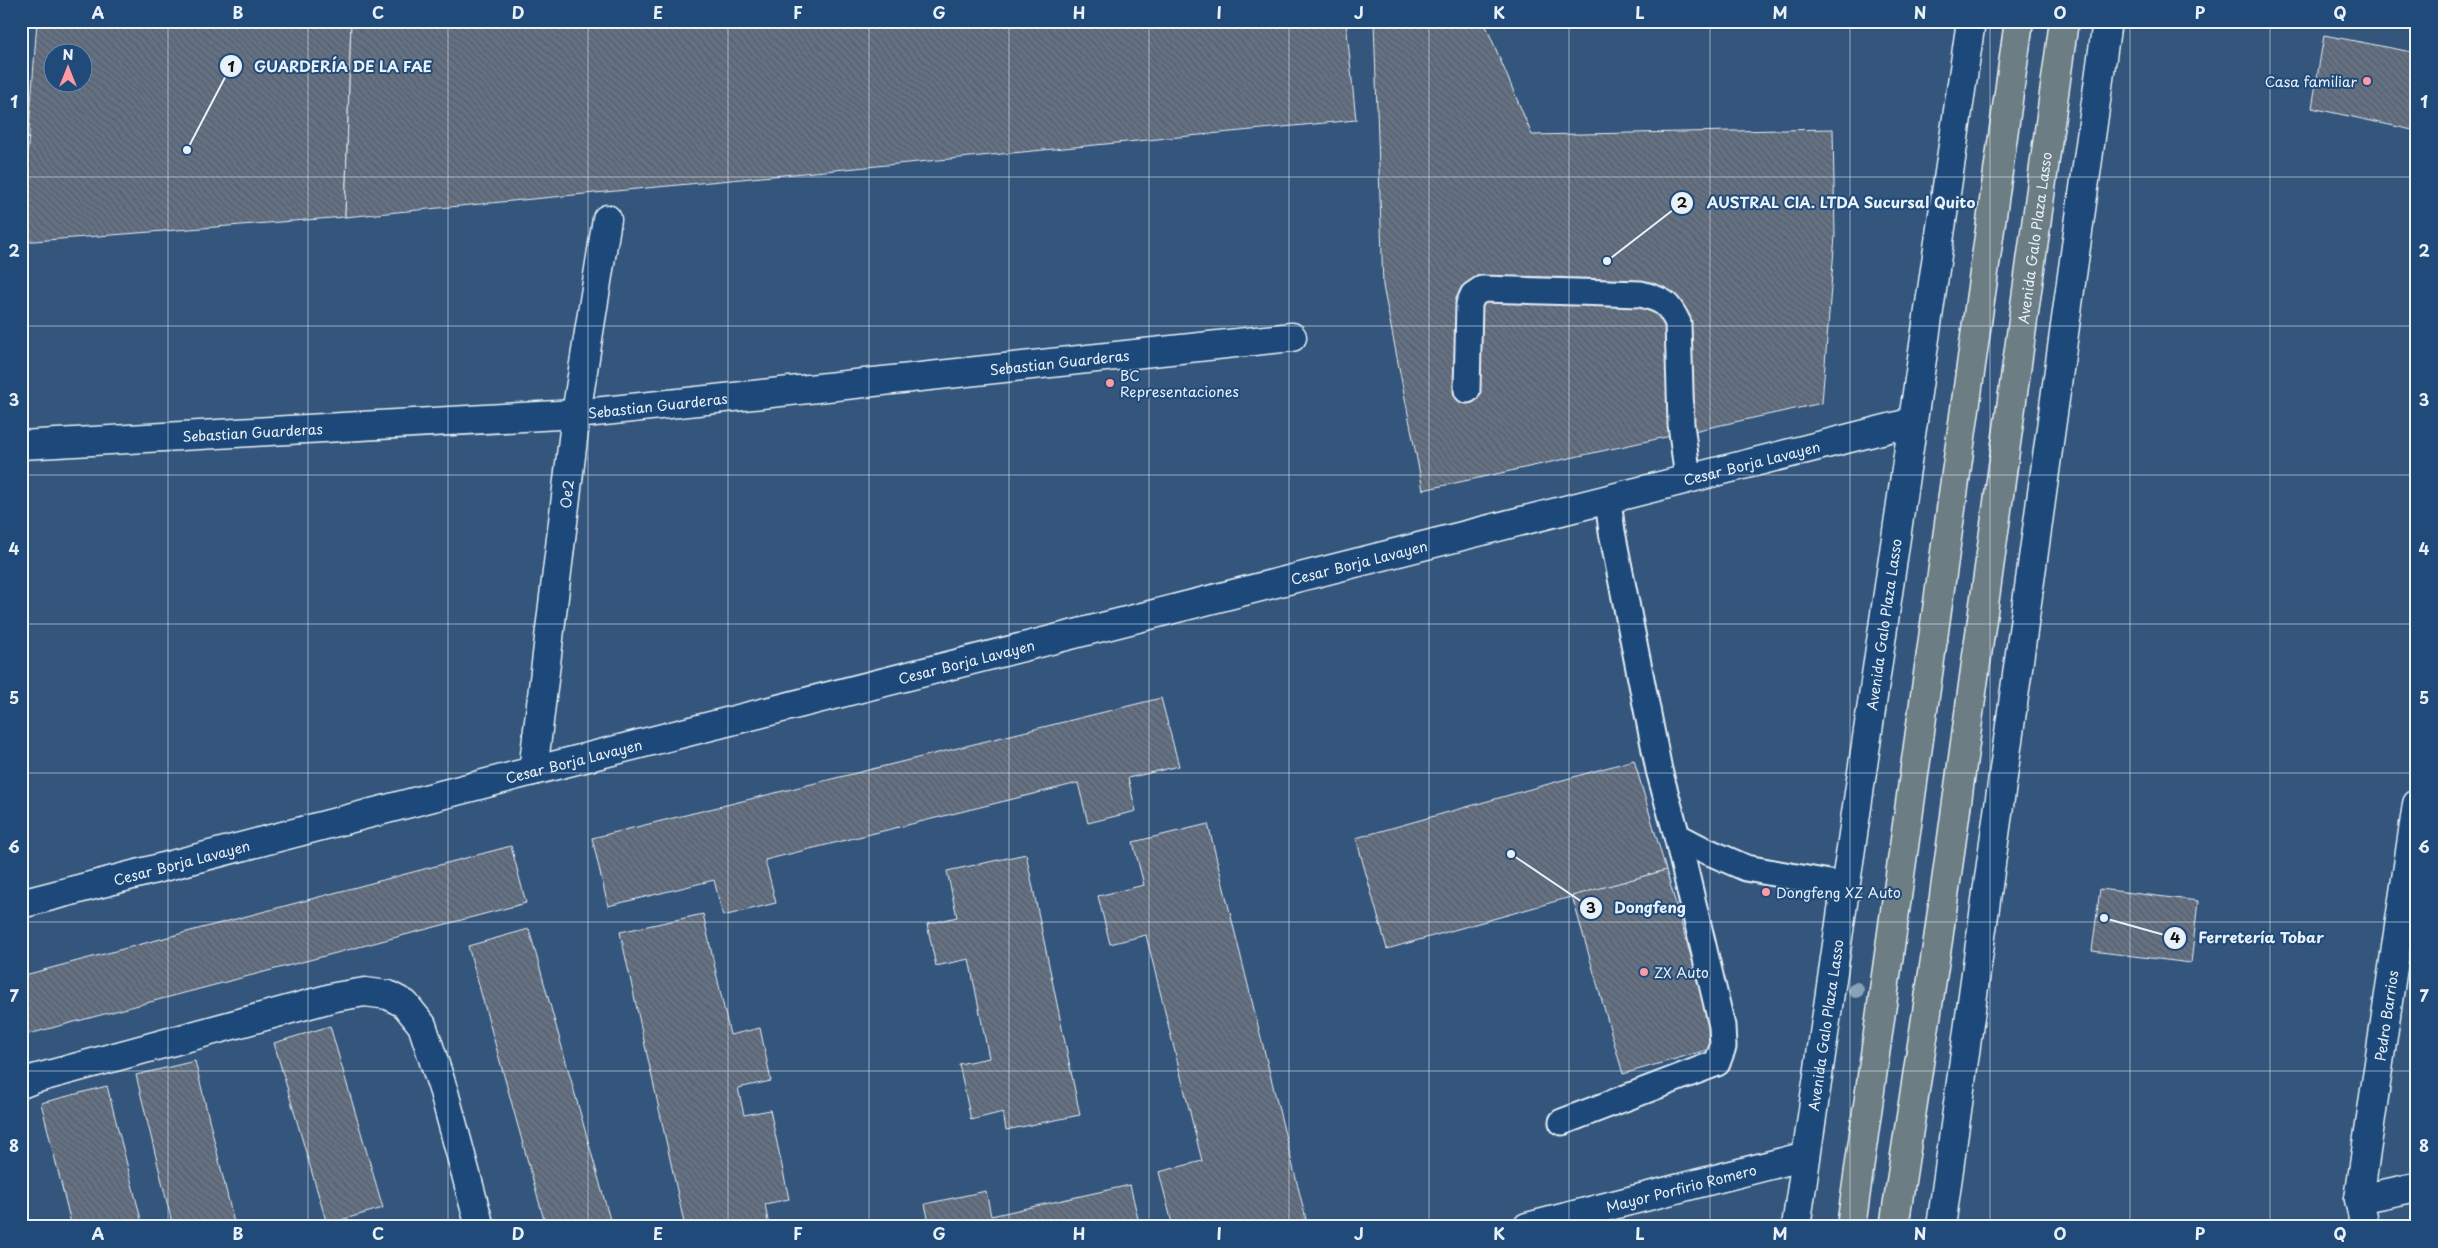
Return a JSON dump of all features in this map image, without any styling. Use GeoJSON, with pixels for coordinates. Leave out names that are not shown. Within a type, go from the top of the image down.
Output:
{"type":"FeatureCollection","features":[{"type":"Feature","properties":{"kind":"main road"},"geometry":{"type":"LineString","coordinates":[[1851,1227],[2019,21]]}},
{"type":"Feature","properties":{"kind":"main road","name":"Avenida Galo Plaza Lasso"},"geometry":{"type":"LineString","coordinates":[[1894,1227],[1938,940],[2064,21]]}},
{"type":"Feature","properties":{"kind":"street","name":"Avenida Galo Plaza Lasso"},"geometry":{"type":"LineString","coordinates":[[1796,1227],[1971,21]]}},
{"type":"Feature","properties":{"kind":"street"},"geometry":{"type":"LineString","coordinates":[[1941,1227],[2108,21]]}},
{"type":"Feature","properties":{"kind":"street","name":"Oe2"},"geometry":{"type":"LineString","coordinates":[[533,770],[576,414],[607,219]]}},
{"type":"Feature","properties":{"kind":"street","name":"Sebastian Guarderas"},"geometry":{"type":"LineString","coordinates":[[21,446],[576,414],[1292,337]]}},
{"type":"Feature","properties":{"kind":"street","name":"Cesar Borja Lavayen"},"geometry":{"type":"LineString","coordinates":[[21,904],[533,770],[1913,422]]}},
{"type":"Feature","properties":{"kind":"street","name":"Pedro Barrios"},"geometry":{"type":"LineString","coordinates":[[2365,1227],[2359,1199],[2417,804]]}},
{"type":"Feature","properties":{"kind":"street"},"geometry":{"type":"LineString","coordinates":[[21,1084],[34,1078],[335,997],[365,992],[388,995],[405,1004],[422,1025],[444,1092],[480,1227]]}},
{"type":"Feature","properties":{"kind":"street","name":"Mayor Porfirio Romero"},"geometry":{"type":"LineString","coordinates":[[1527,1227],[1806,1156]]}},
{"type":"Feature","properties":{"kind":"street"},"geometry":{"type":"LineString","coordinates":[[2359,1199],[2417,1187]]}},
{"type":"Feature","properties":{"kind":"lane"},"geometry":{"type":"LineString","coordinates":[[1467,390],[1469,304],[1473,295],[1482,289],[1641,294],[1662,299],[1672,309],[1678,323],[1681,424],[1688,479]]}},
{"type":"Feature","properties":{"kind":"lane"},"geometry":{"type":"LineString","coordinates":[[1562,1122],[1717,1063],[1723,1048],[1722,1026],[1677,836],[1659,770],[1612,532],[1608,500]]}},
{"type":"Feature","properties":{"kind":"lane"},"geometry":{"type":"LineString","coordinates":[[1677,836],[1746,868],[1846,886]]}},
{"type":"Feature","properties":{"kind":"building"},"geometry":{"type":"Polygon","coordinates":[[[37,21],[351,21],[345,217],[21,242],[37,21]]]}},
{"type":"Feature","properties":{"kind":"building"},"geometry":{"type":"Polygon","coordinates":[[[351,21],[1346,21],[1356,120],[345,217],[351,21]]]}},
{"type":"Feature","properties":{"kind":"building"},"geometry":{"type":"Polygon","coordinates":[[[1374,21],[1484,21],[1532,135],[1833,129],[1835,236],[1822,403],[1423,490],[1383,286],[1374,21]]]}},
{"type":"Feature","properties":{"kind":"building","name":"Casa familiar"},"geometry":{"type":"Polygon","coordinates":[[[2324,35],[2417,53],[2417,131],[2312,108],[2324,35]]]}},
{"type":"Feature","properties":{"kind":"building"},"geometry":{"type":"Polygon","coordinates":[[[1161,698],[1179,766],[1128,778],[1136,811],[1088,823],[1078,783],[765,860],[776,903],[723,916],[714,880],[608,906],[592,838],[1161,698]]]}},
{"type":"Feature","properties":{"kind":"building"},"geometry":{"type":"Polygon","coordinates":[[[1634,760],[1666,870],[1387,949],[1356,838],[1634,760]]]}},
{"type":"Feature","properties":{"kind":"building"},"geometry":{"type":"Polygon","coordinates":[[[1208,824],[1306,1219],[1275,1227],[1173,1227],[1159,1172],[1202,1161],[1146,935],[1110,944],[1098,896],[1144,885],[1133,842],[1208,824]]]}},
{"type":"Feature","properties":{"kind":"building"},"geometry":{"type":"Polygon","coordinates":[[[511,846],[526,903],[21,1036],[21,976],[511,846]]]}},
{"type":"Feature","properties":{"kind":"building"},"geometry":{"type":"Polygon","coordinates":[[[1026,854],[1080,1115],[1006,1130],[1003,1112],[971,1120],[959,1064],[989,1058],[969,959],[936,966],[927,924],[957,917],[947,871],[1026,854]]]}},
{"type":"Feature","properties":{"kind":"building","name":"ZX Auto"},"geometry":{"type":"Polygon","coordinates":[[[1666,870],[1717,1047],[1623,1074],[1572,896],[1666,870]]]}},
{"type":"Feature","properties":{"kind":"building"},"geometry":{"type":"Polygon","coordinates":[[[2100,889],[2198,901],[2191,963],[2092,951],[2100,889]]]}},
{"type":"Feature","properties":{"kind":"building"},"geometry":{"type":"Polygon","coordinates":[[[703,914],[730,1035],[760,1028],[771,1081],[738,1088],[744,1115],[770,1110],[789,1199],[765,1204],[769,1227],[685,1227],[620,932],[703,914]]]}},
{"type":"Feature","properties":{"kind":"building"},"geometry":{"type":"Polygon","coordinates":[[[529,929],[612,1227],[546,1227],[468,946],[529,929]]]}},
{"type":"Feature","properties":{"kind":"building"},"geometry":{"type":"Polygon","coordinates":[[[330,1026],[383,1208],[327,1224],[274,1043],[330,1026]]]}},
{"type":"Feature","properties":{"kind":"building"},"geometry":{"type":"Polygon","coordinates":[[[195,1061],[235,1227],[173,1227],[136,1075],[195,1061]]]}},
{"type":"Feature","properties":{"kind":"building"},"geometry":{"type":"Polygon","coordinates":[[[107,1086],[143,1227],[72,1227],[41,1103],[107,1086]]]}},
{"type":"Feature","properties":{"kind":"building"},"geometry":{"type":"Polygon","coordinates":[[[1130,1185],[1140,1227],[930,1227],[925,1204],[986,1191],[991,1216],[1130,1185]]]}},
{"type":"Feature","properties":{"kind":"place","name":"Casa familiar"},"geometry":{"type":"Point","coordinates":[2367,81]}},
{"type":"Feature","properties":{"kind":"place","name":"GUARDERÍA DE LA FAE"},"geometry":{"type":"Point","coordinates":[187,150]}},
{"type":"Feature","properties":{"kind":"place","name":"AUSTRAL CIA. LTDA Sucursal Quito"},"geometry":{"type":"Point","coordinates":[1607,261]}},
{"type":"Feature","properties":{"kind":"place","name":"BC Representaciones"},"geometry":{"type":"Point","coordinates":[1110,383]}},
{"type":"Feature","properties":{"kind":"place","name":"Dongfeng"},"geometry":{"type":"Point","coordinates":[1511,854]}},
{"type":"Feature","properties":{"kind":"place","name":"Dongfeng XZ Auto"},"geometry":{"type":"Point","coordinates":[1766,892]}},
{"type":"Feature","properties":{"kind":"place","name":"Ferretería Tobar"},"geometry":{"type":"Point","coordinates":[2104,918]}},
{"type":"Feature","properties":{"kind":"place","name":"ZX Auto"},"geometry":{"type":"Point","coordinates":[1644,972]}}]}
